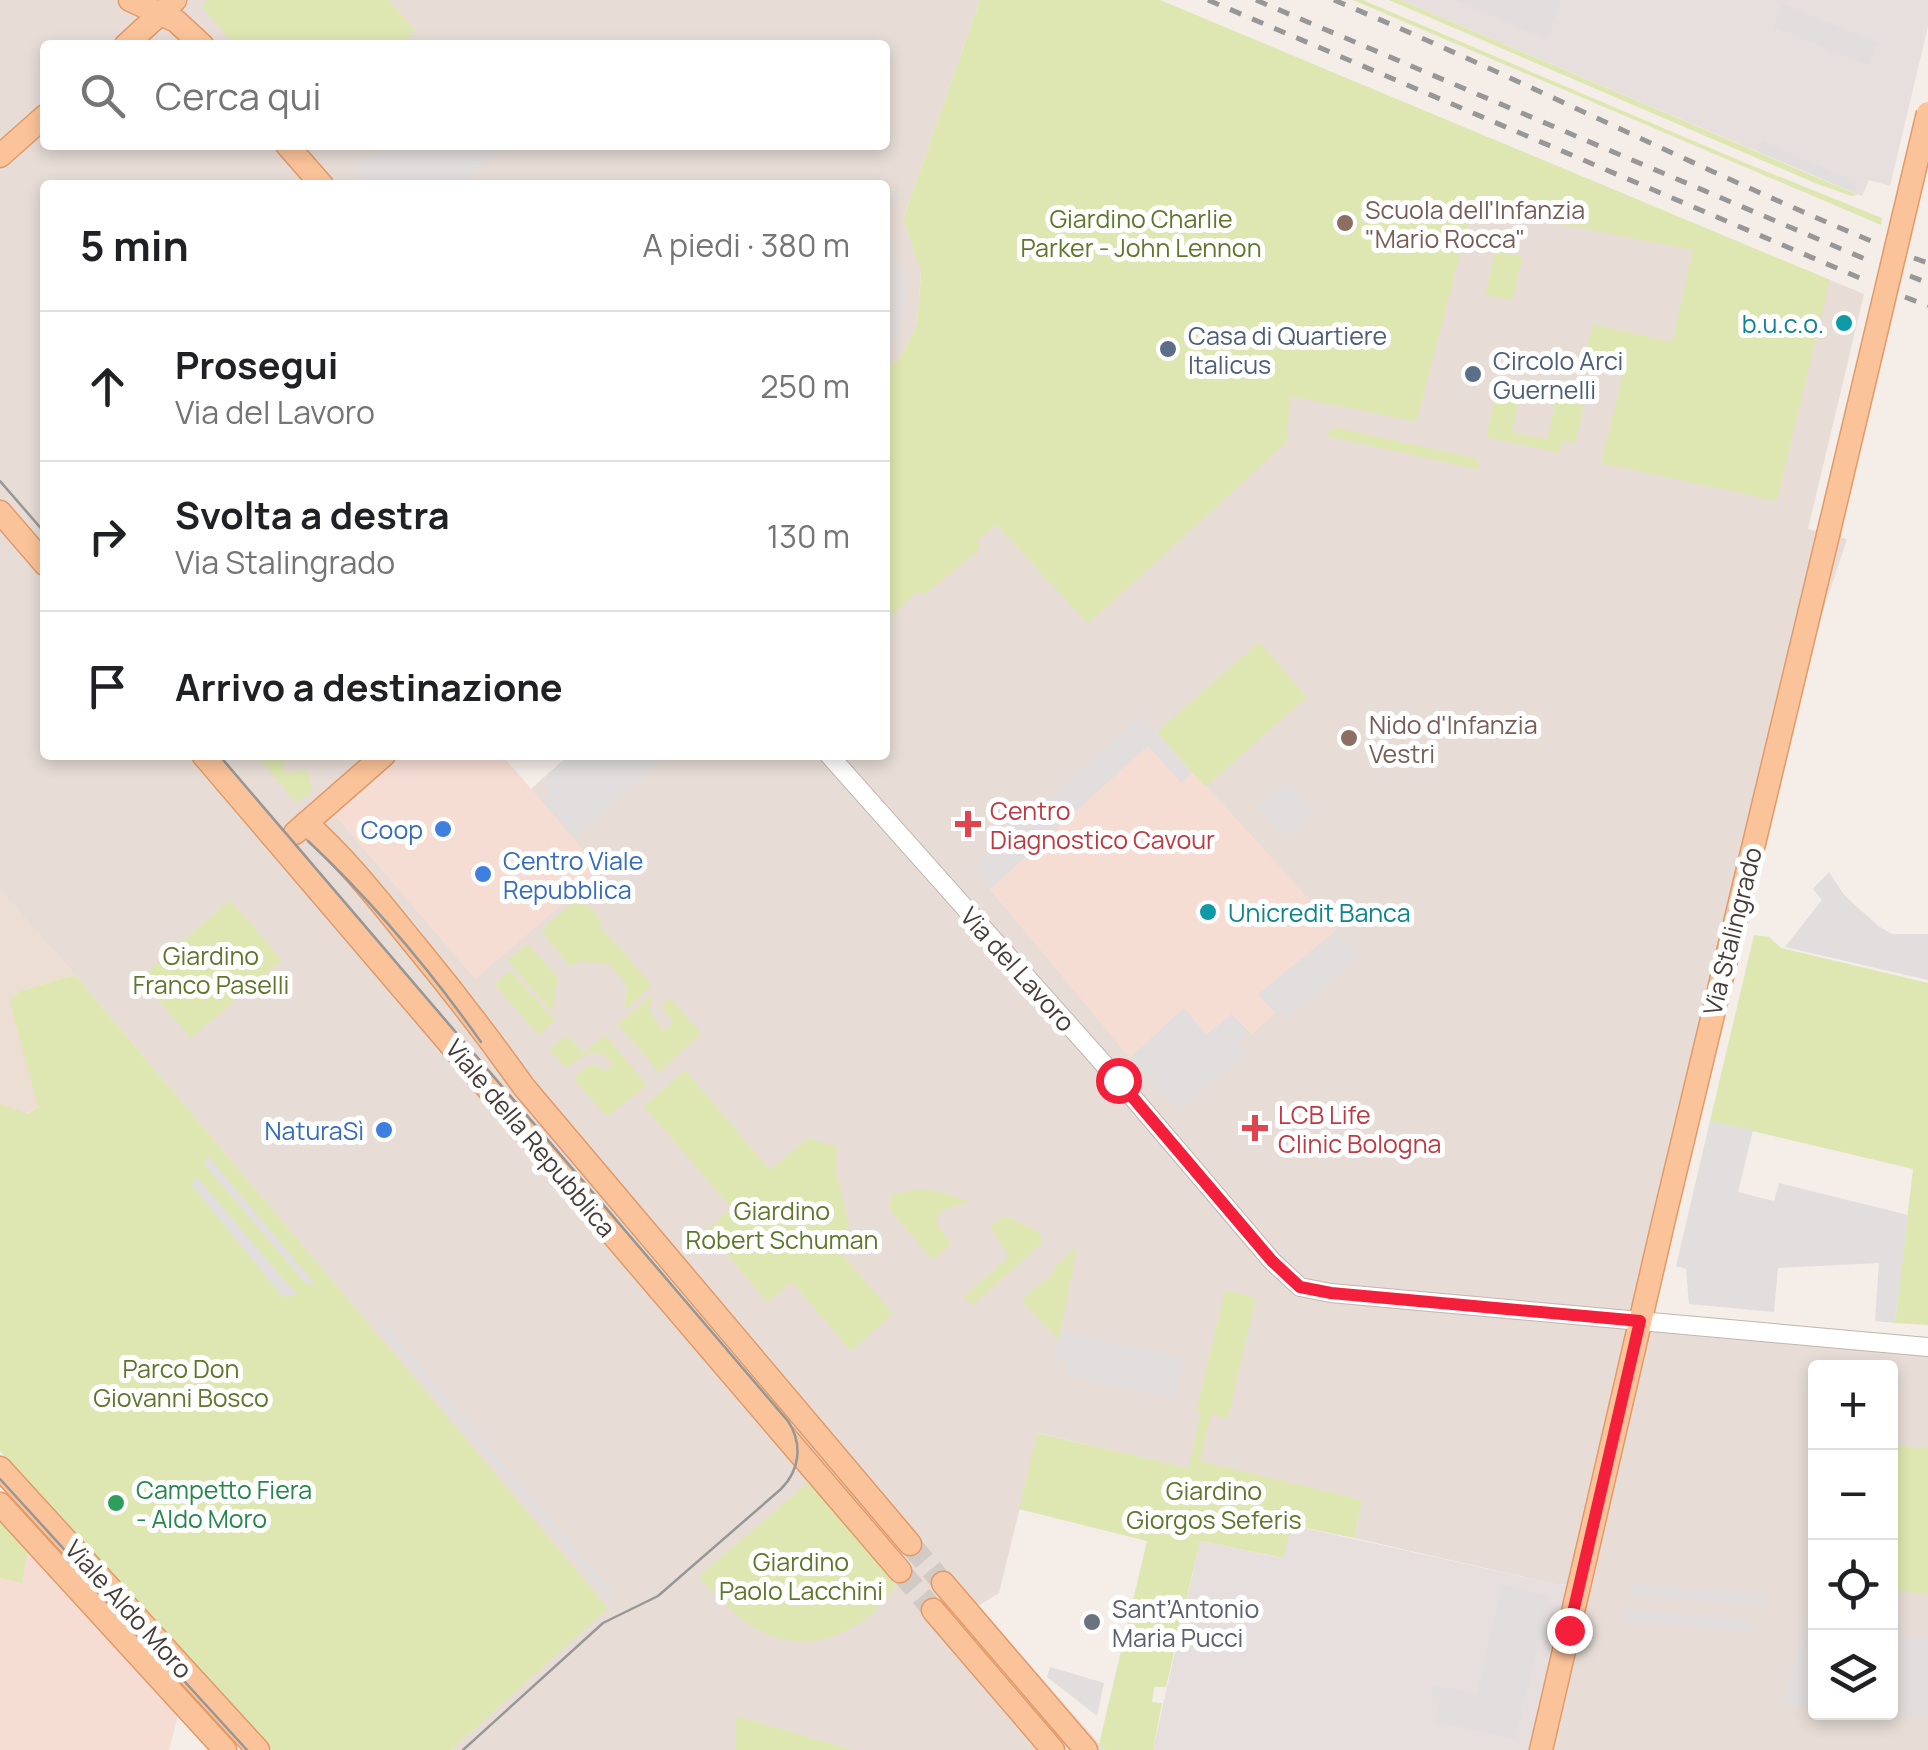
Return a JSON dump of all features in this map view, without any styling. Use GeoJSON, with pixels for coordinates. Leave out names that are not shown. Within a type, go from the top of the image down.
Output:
{"type":"FeatureCollection","features":[{"type":"Feature","properties":{"kind":"main road"},"geometry":{"type":"LineString","coordinates":[[130,0],[167,7],[197,40]]}},
{"type":"Feature","properties":{"kind":"main road"},"geometry":{"type":"LineString","coordinates":[[131,40],[167,7]]}},
{"type":"Feature","properties":{"kind":"main road","name":"Via Stalingrado"},"geometry":{"type":"LineString","coordinates":[[1541,1750],[1928,113]]}},
{"type":"Feature","properties":{"kind":"main road"},"geometry":{"type":"LineString","coordinates":[[0,156],[40,120]]}},
{"type":"Feature","properties":{"kind":"main road"},"geometry":{"type":"LineString","coordinates":[[291,150],[318,180]]}},
{"type":"Feature","properties":{"kind":"main road"},"geometry":{"type":"LineString","coordinates":[[0,512],[40,558]]}},
{"type":"Feature","properties":{"kind":"main road","name":"Viale della Repubblica"},"geometry":{"type":"LineString","coordinates":[[208,760],[900,1571]]}},
{"type":"Feature","properties":{"kind":"main road"},"geometry":{"type":"LineString","coordinates":[[280,845],[378,760]]}},
{"type":"Feature","properties":{"kind":"main road","name":"Viale della Repubblica"},"geometry":{"type":"LineString","coordinates":[[306,823],[348,863],[402,927],[468,1007],[524,1087],[910,1544],[859,1522]]}},
{"type":"Feature","properties":{"kind":"main road","name":"Viale Aldo Moro"},"geometry":{"type":"LineString","coordinates":[[0,1468],[258,1750]]}},
{"type":"Feature","properties":{"kind":"main road","name":"Viale Aldo Moro"},"geometry":{"type":"LineString","coordinates":[[0,1504],[225,1750]]}},
{"type":"Feature","properties":{"kind":"main road"},"geometry":{"type":"LineString","coordinates":[[943,1583],[1082,1746]]}},
{"type":"Feature","properties":{"kind":"main road"},"geometry":{"type":"LineString","coordinates":[[933,1610],[1053,1750]]}},
{"type":"Feature","properties":{"kind":"street","name":"Via del Lavoro"},"geometry":{"type":"LineString","coordinates":[[833,760],[1272,1261],[1300,1287],[1331,1293],[1928,1347]]}},
{"type":"Feature","properties":{"kind":"shaded area"},"geometry":{"type":"Polygon","coordinates":[[[0,0],[980,0],[903,219],[921,271],[917,327],[900,358],[890,366],[890,180],[40,180],[40,760],[395,760],[333,813],[600,872],[531,789],[563,760],[890,760],[890,615],[919,590],[924,594],[981,547],[976,541],[996,524],[1290,396],[1490,140],[1864,294],[1808,529],[1847,539],[1777,750],[1640,1321],[1928,1350],[1928,1750],[1541,1750],[1578,1585],[1555,1584],[1354,1538],[1360,1509],[1038,1433],[999,1593],[978,1606],[1105,1750],[451,1750],[607,1608],[0,890],[0,0]],[[1142,716],[990,889],[1130,1057],[1184,1008],[1232,1014],[1252,1034],[1258,994],[1218,801],[1142,716]]]}},
{"type":"Feature","properties":{"kind":"shaded area"},"geometry":{"type":"Polygon","coordinates":[[[1400,0],[1928,0],[1928,26],[1890,186],[1869,180],[1862,196],[1400,0]]]}},
{"type":"Feature","properties":{"kind":"shaded area"},"geometry":{"type":"Polygon","coordinates":[[[1456,0],[1562,0],[1545,39],[1456,0]]]}},
{"type":"Feature","properties":{"kind":"shaded area"},"geometry":{"type":"Polygon","coordinates":[[[1783,4],[1877,42],[1868,65],[1774,27],[1783,4]]]}},
{"type":"Feature","properties":{"kind":"shaded area"},"geometry":{"type":"Polygon","coordinates":[[[1762,141],[1858,183],[1854,193],[1758,151],[1762,141]]]}},
{"type":"Feature","properties":{"kind":"shaded area"},"geometry":{"type":"Polygon","coordinates":[[[376,150],[500,150],[466,180],[365,180],[355,168],[376,150]]]}},
{"type":"Feature","properties":{"kind":"shaded area"},"geometry":{"type":"Polygon","coordinates":[[[890,248],[902,269],[906,295],[899,331],[890,346],[890,248]]]}},
{"type":"Feature","properties":{"kind":"shaded area"},"geometry":{"type":"Polygon","coordinates":[[[1142,715],[1337,930],[1259,994],[1275,1013],[1252,1034],[1232,1014],[1206,1035],[1184,1009],[1130,1058],[972,867],[1142,715]]]}},
{"type":"Feature","properties":{"kind":"shaded area"},"geometry":{"type":"Polygon","coordinates":[[[1142,715],[1192,773],[1181,783],[1148,746],[990,889],[972,867],[1142,715]]]}},
{"type":"Feature","properties":{"kind":"shaded area","name":"Centro Viale Repubblica"},"geometry":{"type":"Polygon","coordinates":[[[395,760],[506,760],[601,871],[475,979],[333,813],[395,760]]]}},
{"type":"Feature","properties":{"kind":"shaded area"},"geometry":{"type":"Polygon","coordinates":[[[564,760],[662,760],[574,837],[541,800],[550,792],[540,781],[564,760]]]}},
{"type":"Feature","properties":{"kind":"shaded area"},"geometry":{"type":"Polygon","coordinates":[[[1286,781],[1314,812],[1285,837],[1257,807],[1286,781]]]}},
{"type":"Feature","properties":{"kind":"shaded area"},"geometry":{"type":"Polygon","coordinates":[[[1829,872],[1844,895],[1878,926],[1892,934],[1928,934],[1928,980],[1785,947],[1822,900],[1813,889],[1829,872]]]}},
{"type":"Feature","properties":{"kind":"shaded area"},"geometry":{"type":"Polygon","coordinates":[[[0,890],[75,975],[20,991],[38,1107],[0,1129],[0,890]]]}},
{"type":"Feature","properties":{"kind":"shaded area"},"geometry":{"type":"Polygon","coordinates":[[[1337,930],[1359,957],[1287,1018],[1279,1010],[1275,1013],[1258,994],[1337,930]]]}},
{"type":"Feature","properties":{"kind":"shaded area"},"geometry":{"type":"Polygon","coordinates":[[[1184,1008],[1206,1035],[1232,1014],[1249,1033],[1237,1042],[1247,1054],[1178,1110],[1130,1058],[1184,1008]]]}},
{"type":"Feature","properties":{"kind":"shaded area"},"geometry":{"type":"Polygon","coordinates":[[[1710,1121],[1753,1130],[1738,1192],[1774,1201],[1779,1183],[1908,1215],[1895,1323],[1875,1321],[1879,1263],[1778,1268],[1774,1312],[1689,1304],[1686,1269],[1676,1266],[1710,1121]]]}},
{"type":"Feature","properties":{"kind":"shaded area"},"geometry":{"type":"Polygon","coordinates":[[[208,1156],[316,1285],[306,1284],[204,1164],[208,1156]]]}},
{"type":"Feature","properties":{"kind":"shaded area"},"geometry":{"type":"Polygon","coordinates":[[[196,1176],[297,1295],[283,1297],[192,1186],[196,1176]]]}},
{"type":"Feature","properties":{"kind":"shaded area"},"geometry":{"type":"Polygon","coordinates":[[[383,1322],[614,1593],[603,1593],[377,1326],[383,1322]]]}},
{"type":"Feature","properties":{"kind":"shaded area"},"geometry":{"type":"Polygon","coordinates":[[[1061,1331],[1184,1359],[1175,1399],[1066,1375],[1068,1362],[1054,1358],[1061,1331]]]}},
{"type":"Feature","properties":{"kind":"shaded area"},"geometry":{"type":"Polygon","coordinates":[[[0,1517],[179,1711],[169,1750],[0,1750],[0,1517]]]}},
{"type":"Feature","properties":{"kind":"shaded area"},"geometry":{"type":"Polygon","coordinates":[[[1291,1525],[1555,1584],[1579,1585],[1541,1750],[1153,1750],[1200,1541],[1282,1558],[1291,1525]]]}},
{"type":"Feature","properties":{"kind":"shaded area"},"geometry":{"type":"Polygon","coordinates":[[[1632,1583],[1764,1594],[1763,1606],[1631,1595],[1632,1583]]]}},
{"type":"Feature","properties":{"kind":"shaded area"},"geometry":{"type":"Polygon","coordinates":[[[1502,1584],[1550,1596],[1515,1740],[1435,1721],[1440,1698],[1431,1695],[1434,1685],[1477,1694],[1502,1584]]]}},
{"type":"Feature","properties":{"kind":"shaded area"},"geometry":{"type":"Polygon","coordinates":[[[1620,1609],[1751,1620],[1750,1632],[1619,1621],[1620,1609]]]}},
{"type":"Feature","properties":{"kind":"shaded area"},"geometry":{"type":"Polygon","coordinates":[[[1804,1628],[1808,1628],[1808,1706],[1781,1704],[1804,1628]]]}},
{"type":"Feature","properties":{"kind":"shaded area"},"geometry":{"type":"Polygon","coordinates":[[[1898,1636],[1928,1638],[1928,1716],[1898,1714],[1898,1636]]]}},
{"type":"Feature","properties":{"kind":"shaded area"},"geometry":{"type":"Polygon","coordinates":[[[1050,1667],[1104,1683],[1097,1716],[1047,1677],[1050,1667]]]}},
{"type":"Feature","properties":{"kind":"green space"},"geometry":{"type":"Polygon","coordinates":[[[207,0],[389,0],[415,31],[405,40],[231,40],[201,6],[207,0]]]}},
{"type":"Feature","properties":{"kind":"green space","name":"Giardino Charlie Parker - John Lennon"},"geometry":{"type":"Polygon","coordinates":[[[980,0],[1160,0],[1830,280],[1777,501],[1601,463],[1624,370],[1584,360],[1593,324],[1672,342],[1693,250],[1473,207],[1416,422],[1290,396],[1287,442],[1088,624],[996,524],[977,541],[981,548],[924,595],[919,591],[890,616],[890,366],[900,358],[917,326],[921,272],[903,219],[980,0]]]}},
{"type":"Feature","properties":{"kind":"green space"},"geometry":{"type":"Polygon","coordinates":[[[1353,0],[1363,0],[1882,218],[1881,225],[1353,0]]]}},
{"type":"Feature","properties":{"kind":"green space"},"geometry":{"type":"Polygon","coordinates":[[[1389,0],[1400,0],[1858,195],[1815,183],[1389,0]]]}},
{"type":"Feature","properties":{"kind":"green space"},"geometry":{"type":"Polygon","coordinates":[[[1495,251],[1522,257],[1513,300],[1485,295],[1495,251]]]}},
{"type":"Feature","properties":{"kind":"green space"},"geometry":{"type":"Polygon","coordinates":[[[1499,379],[1522,384],[1512,432],[1547,439],[1556,400],[1584,406],[1575,444],[1562,441],[1559,453],[1486,437],[1499,379]]]}},
{"type":"Feature","properties":{"kind":"green space"},"geometry":{"type":"Polygon","coordinates":[[[1335,427],[1478,459],[1479,470],[1326,436],[1335,427]]]}},
{"type":"Feature","properties":{"kind":"green space"},"geometry":{"type":"Polygon","coordinates":[[[1259,642],[1307,697],[1205,787],[1157,732],[1259,642]]]}},
{"type":"Feature","properties":{"kind":"green space"},"geometry":{"type":"Polygon","coordinates":[[[260,760],[282,760],[285,774],[307,769],[312,790],[297,803],[260,760]]]}},
{"type":"Feature","properties":{"kind":"green space"},"geometry":{"type":"Polygon","coordinates":[[[579,897],[652,985],[625,1011],[627,985],[608,963],[579,962],[570,967],[541,930],[579,897]]]}},
{"type":"Feature","properties":{"kind":"green space","name":"Giardino Franco Paselli"},"geometry":{"type":"Polygon","coordinates":[[[230,900],[282,960],[191,1038],[140,979],[230,900]]]}},
{"type":"Feature","properties":{"kind":"green space"},"geometry":{"type":"Polygon","coordinates":[[[1754,935],[1769,937],[1781,948],[1928,983],[1928,1325],[1895,1323],[1913,1169],[1710,1121],[1754,935]]]}},
{"type":"Feature","properties":{"kind":"green space"},"geometry":{"type":"Polygon","coordinates":[[[528,944],[558,978],[552,1012],[507,960],[528,944]]]}},
{"type":"Feature","properties":{"kind":"green space"},"geometry":{"type":"Polygon","coordinates":[[[510,970],[555,1021],[539,1035],[494,985],[510,970]]]}},
{"type":"Feature","properties":{"kind":"green space","name":"Parco Don Giovanni Bosco"},"geometry":{"type":"Polygon","coordinates":[[[75,975],[608,1608],[451,1750],[272,1750],[0,1451],[0,1104],[27,1114],[38,1107],[10,1002],[20,991],[75,975]]]}},
{"type":"Feature","properties":{"kind":"green space"},"geometry":{"type":"Polygon","coordinates":[[[653,994],[649,1010],[663,1031],[673,1023],[662,1007],[669,997],[701,1033],[659,1072],[618,1024],[653,994]]]}},
{"type":"Feature","properties":{"kind":"green space"},"geometry":{"type":"Polygon","coordinates":[[[567,1035],[583,1053],[605,1035],[647,1085],[607,1117],[573,1078],[589,1065],[605,1072],[613,1064],[603,1054],[590,1052],[566,1068],[549,1050],[567,1035]]]}},
{"type":"Feature","properties":{"kind":"green space","name":"Giardino Robert Schuman"},"geometry":{"type":"Polygon","coordinates":[[[685,1070],[770,1170],[808,1138],[837,1147],[836,1168],[849,1227],[832,1242],[893,1314],[851,1351],[792,1282],[767,1302],[707,1230],[731,1208],[644,1106],[685,1070]]]}},
{"type":"Feature","properties":{"kind":"green space"},"geometry":{"type":"Polygon","coordinates":[[[919,1189],[970,1202],[945,1209],[938,1216],[938,1227],[951,1243],[933,1260],[889,1209],[891,1195],[919,1189]]]}},
{"type":"Feature","properties":{"kind":"green space"},"geometry":{"type":"Polygon","coordinates":[[[1006,1216],[1038,1231],[1043,1242],[972,1306],[964,1296],[1009,1257],[990,1226],[1006,1216]]]}},
{"type":"Feature","properties":{"kind":"green space"},"geometry":{"type":"Polygon","coordinates":[[[1077,1246],[1059,1341],[1021,1300],[1055,1272],[1053,1269],[1077,1246]]]}},
{"type":"Feature","properties":{"kind":"green space","name":"Giardino Giorgos Seferis"},"geometry":{"type":"Polygon","coordinates":[[[1225,1290],[1256,1298],[1228,1418],[1211,1415],[1200,1461],[1362,1500],[1354,1538],[1292,1525],[1283,1558],[1200,1541],[1166,1687],[1154,1687],[1152,1702],[1162,1703],[1153,1750],[1105,1750],[1099,1744],[1147,1541],[1019,1509],[1037,1433],[1188,1468],[1201,1413],[1196,1411],[1225,1290]]]}},
{"type":"Feature","properties":{"kind":"green space"},"geometry":{"type":"Polygon","coordinates":[[[1898,1446],[1928,1448],[1928,1594],[1898,1592],[1898,1446]]]}},
{"type":"Feature","properties":{"kind":"green space","name":"Giardino Paolo Lacchini"},"geometry":{"type":"Polygon","coordinates":[[[810,1481],[896,1585],[866,1619],[847,1630],[827,1638],[785,1640],[763,1633],[743,1620],[698,1577],[810,1481]]]}},
{"type":"Feature","properties":{"kind":"green space"},"geometry":{"type":"Polygon","coordinates":[[[0,1520],[28,1551],[22,1583],[0,1578],[0,1520]]]}},
{"type":"Feature","properties":{"kind":"green space"},"geometry":{"type":"Polygon","coordinates":[[[736,1716],[852,1750],[735,1750],[736,1716]]]}},
{"type":"Feature","properties":{"kind":"tunnel"},"geometry":{"type":"LineString","coordinates":[[910,1544],[943,1583]]}},
{"type":"Feature","properties":{"kind":"tunnel"},"geometry":{"type":"LineString","coordinates":[[900,1571],[933,1610]]}},
{"type":"Feature","properties":{"kind":"tram line"},"geometry":{"type":"LineString","coordinates":[[0,481],[40,527]]}},
{"type":"Feature","properties":{"kind":"tram line"},"geometry":{"type":"LineString","coordinates":[[223,760],[788,1421],[796,1439],[796,1465],[781,1489],[658,1596],[603,1623],[463,1750]]}},
{"type":"Feature","properties":{"kind":"tram line"},"geometry":{"type":"LineString","coordinates":[[308,841],[399,937],[481,1042]]}},
{"type":"Feature","properties":{"kind":"tram line"},"geometry":{"type":"LineString","coordinates":[[0,1479],[247,1750]]}},
{"type":"Feature","properties":{"kind":"railway"},"geometry":{"type":"LineString","coordinates":[[1208,0],[1867,281]]}},
{"type":"Feature","properties":{"kind":"railway"},"geometry":{"type":"LineString","coordinates":[[1256,0],[1872,262]]}},
{"type":"Feature","properties":{"kind":"railway"},"geometry":{"type":"LineString","coordinates":[[1334,0],[1876,243]]}},
{"type":"Feature","properties":{"kind":"railway"},"geometry":{"type":"LineString","coordinates":[[1914,258],[1928,263]]}},
{"type":"Feature","properties":{"kind":"railway"},"geometry":{"type":"LineString","coordinates":[[1910,276],[1928,283]]}},
{"type":"Feature","properties":{"kind":"railway"},"geometry":{"type":"LineString","coordinates":[[1905,297],[1928,306]]}},
{"type":"Feature","properties":{"kind":"place","name":"Scuola dell'Infanzia \"Mario Rocca\""},"geometry":{"type":"Point","coordinates":[1345,223]}},
{"type":"Feature","properties":{"kind":"place","name":"b.u.c.o."},"geometry":{"type":"Point","coordinates":[1844,323]}},
{"type":"Feature","properties":{"kind":"place","name":"Casa di Quartiere Italicus"},"geometry":{"type":"Point","coordinates":[1168,349]}},
{"type":"Feature","properties":{"kind":"place","name":"Circolo Arci Guernelli"},"geometry":{"type":"Point","coordinates":[1473,374]}},
{"type":"Feature","properties":{"kind":"place","name":"Nido d'Infanzia Vestri"},"geometry":{"type":"Point","coordinates":[1349,738]}},
{"type":"Feature","properties":{"kind":"place","name":"Centro Diagnostico Cavour"},"geometry":{"type":"Point","coordinates":[968,824]}},
{"type":"Feature","properties":{"kind":"place","name":"Coop"},"geometry":{"type":"Point","coordinates":[443,829]}},
{"type":"Feature","properties":{"kind":"place","name":"Centro Viale Repubblica"},"geometry":{"type":"Point","coordinates":[483,874]}},
{"type":"Feature","properties":{"kind":"place","name":"Unicredit Banca"},"geometry":{"type":"Point","coordinates":[1208,912]}},
{"type":"Feature","properties":{"kind":"place","name":"LCB Life Clinic Bologna"},"geometry":{"type":"Point","coordinates":[1255,1128]}},
{"type":"Feature","properties":{"kind":"place","name":"NaturaSì"},"geometry":{"type":"Point","coordinates":[384,1130]}},
{"type":"Feature","properties":{"kind":"place","name":"Campetto Fiera - Aldo Moro"},"geometry":{"type":"Point","coordinates":[116,1503]}},
{"type":"Feature","properties":{"kind":"place","name":"Sant’Antonio Maria Pucci"},"geometry":{"type":"Point","coordinates":[1092,1622]}},
{"type":"Feature","properties":{"kind":"route"},"geometry":{"type":"LineString","coordinates":[[1118,1080],[1272,1261],[1300,1287],[1640,1321],[1569,1630]]}}]}
